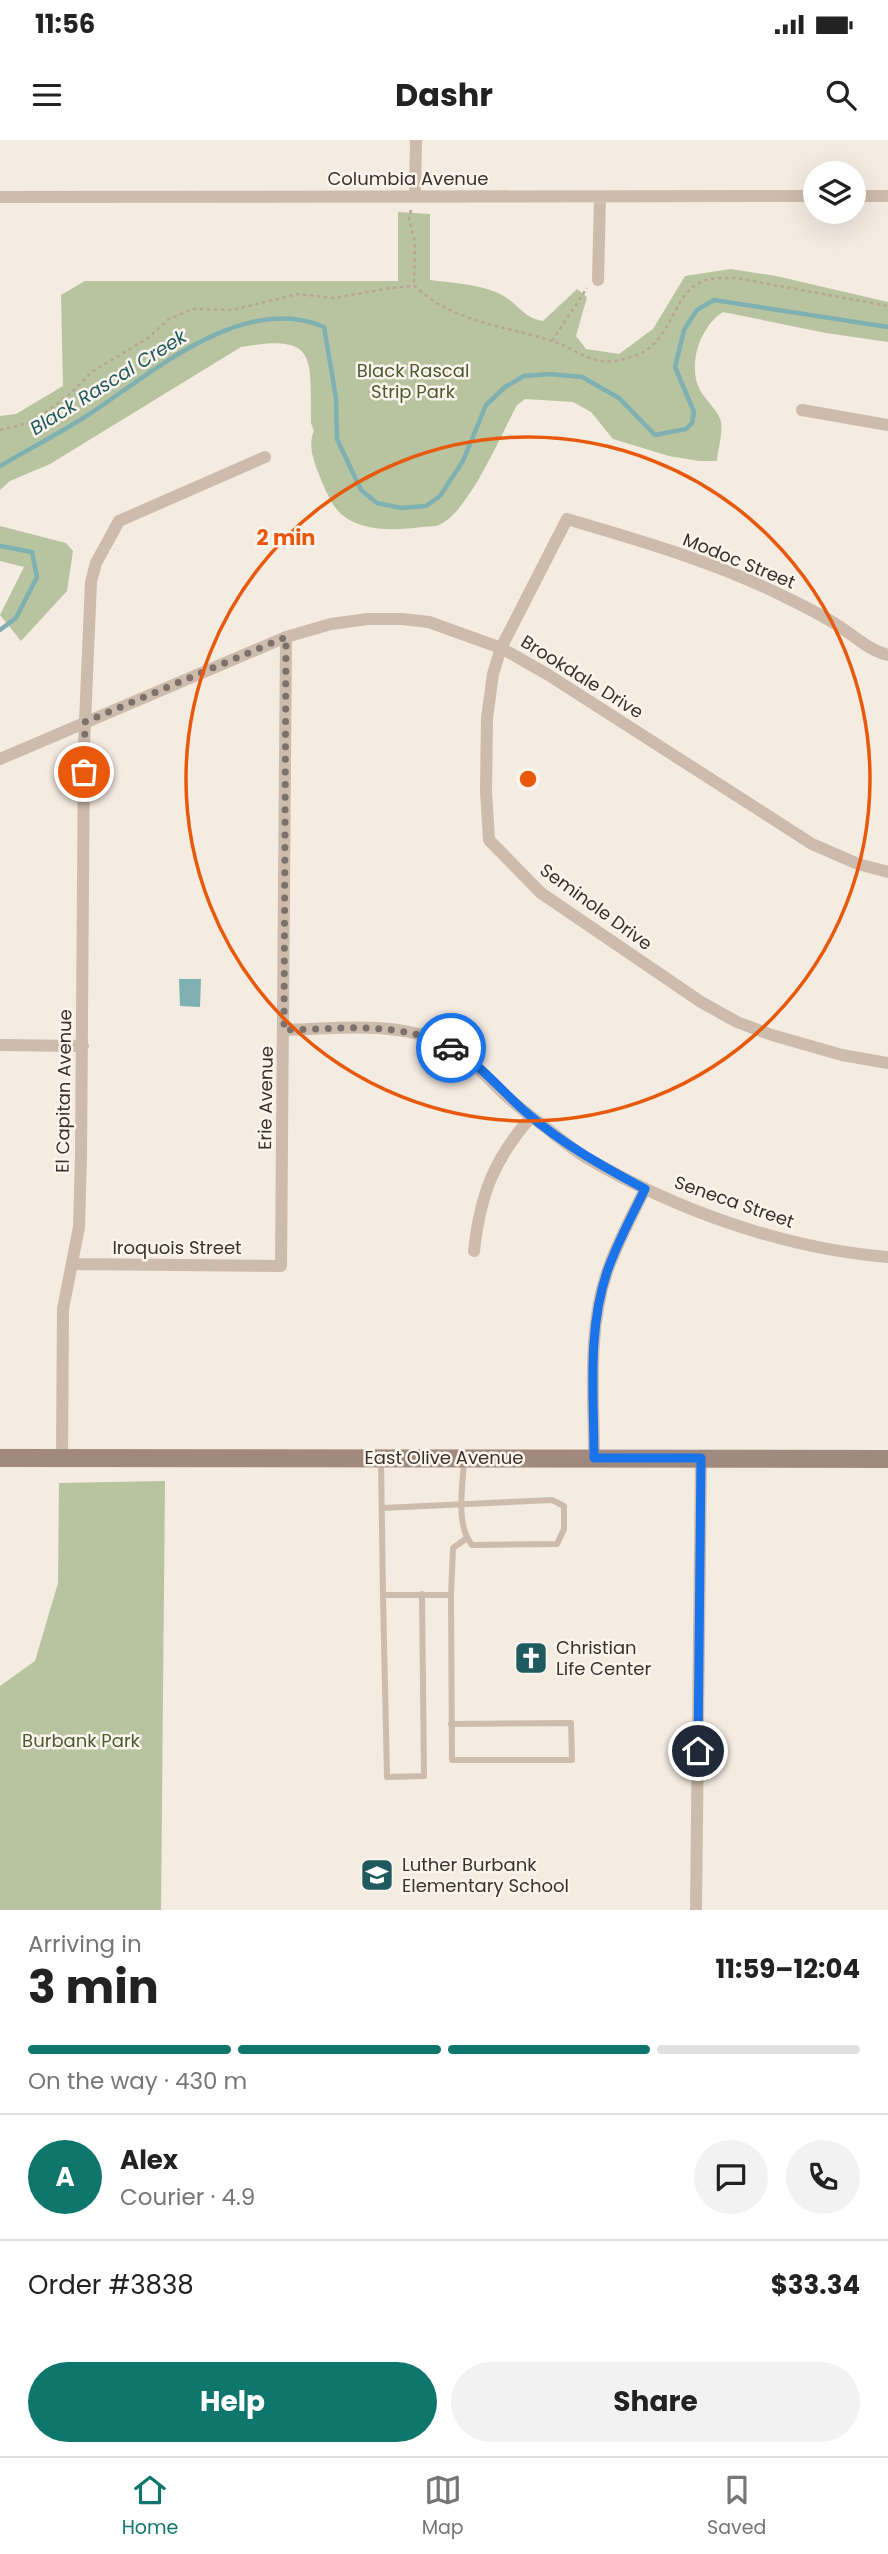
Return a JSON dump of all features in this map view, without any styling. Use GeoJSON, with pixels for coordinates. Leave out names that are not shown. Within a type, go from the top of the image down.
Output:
{"type":"FeatureCollection","features":[{"type":"Feature","properties":{"kind":"main road","name":"East Olive Avenue"},"geometry":{"type":"LineString","coordinates":[[0,1458],[888,1459]]}},
{"type":"Feature","properties":{"kind":"street"},"geometry":{"type":"LineString","coordinates":[[415,197],[416,140]]}},
{"type":"Feature","properties":{"kind":"street","name":"Columbia Avenue"},"geometry":{"type":"LineString","coordinates":[[0,197],[803,196]]}},
{"type":"Feature","properties":{"kind":"street"},"geometry":{"type":"LineString","coordinates":[[866,196],[888,196]]}},
{"type":"Feature","properties":{"kind":"street"},"geometry":{"type":"LineString","coordinates":[[598,280],[600,197]]}},
{"type":"Feature","properties":{"kind":"street"},"geometry":{"type":"LineString","coordinates":[[802,410],[888,425]]}},
{"type":"Feature","properties":{"kind":"street","name":"El Capitan Avenue"},"geometry":{"type":"LineString","coordinates":[[62,1458],[64,1309],[79,1215],[85,722],[90,582],[96,563],[119,520],[265,457]]}},
{"type":"Feature","properties":{"kind":"street","name":"Seminole Drive"},"geometry":{"type":"LineString","coordinates":[[567,519],[501,648],[489,696],[486,791],[489,840],[541,894],[701,1002],[737,1022],[806,1046],[888,1063]]}},
{"type":"Feature","properties":{"kind":"street","name":"Modoc Street"},"geometry":{"type":"LineString","coordinates":[[567,519],[650,544],[758,584],[845,630],[864,645],[888,655]]}},
{"type":"Feature","properties":{"kind":"street","name":"Brookdale Drive"},"geometry":{"type":"LineString","coordinates":[[0,759],[286,637],[331,624],[368,619],[429,622],[501,648],[547,674],[811,844],[858,864],[888,872]]}},
{"type":"Feature","properties":{"kind":"street","name":"Erie Avenue"},"geometry":{"type":"LineString","coordinates":[[281,1266],[286,637]]}},
{"type":"Feature","properties":{"kind":"street","name":"Seneca Street"},"geometry":{"type":"LineString","coordinates":[[284,1030],[382,1028],[415,1033],[439,1041],[461,1053],[531,1117],[585,1157],[645,1189],[704,1214],[805,1244],[888,1257]]}},
{"type":"Feature","properties":{"kind":"street"},"geometry":{"type":"LineString","coordinates":[[0,1045],[83,1046]]}},
{"type":"Feature","properties":{"kind":"street"},"geometry":{"type":"LineString","coordinates":[[474,1251],[481,1202],[496,1165],[511,1139],[531,1117]]}},
{"type":"Feature","properties":{"kind":"street"},"geometry":{"type":"LineString","coordinates":[[594,1458],[593,1362],[596,1323],[607,1272],[645,1189]]}},
{"type":"Feature","properties":{"kind":"street","name":"Iroquois Street"},"geometry":{"type":"LineString","coordinates":[[73,1264],[281,1266]]}},
{"type":"Feature","properties":{"kind":"street"},"geometry":{"type":"LineString","coordinates":[[696,1910],[701,1458]]}},
{"type":"Feature","properties":{"kind":"lane"},"geometry":{"type":"LineString","coordinates":[[381,1458],[387,1777],[424,1776],[422,1594]]}},
{"type":"Feature","properties":{"kind":"lane"},"geometry":{"type":"LineString","coordinates":[[382,1508],[463,1503],[552,1500],[564,1506],[564,1530],[557,1544],[472,1545],[463,1534],[463,1503],[464,1458]]}},
{"type":"Feature","properties":{"kind":"lane"},"geometry":{"type":"LineString","coordinates":[[451,1724],[571,1723],[572,1760],[452,1760],[451,1724],[451,1595],[453,1548],[467,1538]]}},
{"type":"Feature","properties":{"kind":"lane"},"geometry":{"type":"LineString","coordinates":[[383,1595],[451,1595]]}},
{"type":"Feature","properties":{"kind":"path"},"geometry":{"type":"LineString","coordinates":[[414,286],[415,242],[409,219],[415,197]]}},
{"type":"Feature","properties":{"kind":"path"},"geometry":{"type":"LineString","coordinates":[[0,430],[32,422],[70,394],[92,372],[148,338],[169,319],[192,309],[232,310],[299,294],[335,298],[414,286],[440,305],[490,324],[552,341],[603,361],[617,361],[644,351],[663,335],[688,290],[711,279],[736,278],[888,306]]}},
{"type":"Feature","properties":{"kind":"path"},"geometry":{"type":"LineString","coordinates":[[552,341],[584,291],[598,280]]}},
{"type":"Feature","properties":{"kind":"green space","name":"Black Rascal Strip Park"},"geometry":{"type":"Polygon","coordinates":[[[398,212],[430,214],[430,280],[466,284],[494,291],[526,314],[543,321],[577,289],[587,297],[576,336],[586,349],[619,354],[653,329],[685,276],[731,269],[776,276],[888,302],[888,342],[826,333],[723,312],[715,318],[702,337],[695,370],[700,390],[721,422],[717,461],[669,456],[613,439],[591,412],[573,402],[525,399],[517,405],[483,471],[461,505],[450,518],[436,526],[391,529],[370,527],[350,520],[337,510],[322,483],[312,452],[314,431],[311,423],[309,367],[305,355],[297,348],[285,344],[241,347],[50,464],[10,481],[0,490],[0,416],[16,414],[63,386],[61,295],[85,281],[398,281],[398,212]]]}},
{"type":"Feature","properties":{"kind":"green space"},"geometry":{"type":"Polygon","coordinates":[[[0,526],[66,543],[73,551],[67,591],[21,641],[0,615],[24,567],[0,561],[0,526]]]}},
{"type":"Feature","properties":{"kind":"green space","name":"Burbank Park"},"geometry":{"type":"Polygon","coordinates":[[[165,1481],[161,1910],[0,1910],[0,1686],[35,1661],[58,1583],[59,1483],[165,1481]]]}},
{"type":"Feature","properties":{"kind":"water"},"geometry":{"type":"Polygon","coordinates":[[[179,979],[201,979],[200,1007],[180,1006],[179,979]]]}},
{"type":"Feature","properties":{"kind":"waterway","name":"Black Rascal Creek"},"geometry":{"type":"LineString","coordinates":[[0,466],[77,422],[169,359],[200,342],[231,328],[262,320],[293,319],[324,327],[336,398],[337,439],[361,490],[377,503],[401,508],[426,506],[440,496],[463,461],[486,405],[505,387],[524,376],[549,374],[582,377],[619,398],[655,435],[686,429],[692,423],[694,412],[675,367],[684,330],[697,310],[714,300],[888,327]]}},
{"type":"Feature","properties":{"kind":"waterway","name":"Black Rascal Creek"},"geometry":{"type":"LineString","coordinates":[[0,546],[32,552],[37,577],[16,618],[0,630]]}},
{"type":"Feature","properties":{"kind":"way so far"},"geometry":{"type":"LineString","coordinates":[[84,772],[85,722],[286,637],[284,1030],[382,1028],[415,1033],[451,1048]]}},
{"type":"Feature","properties":{"kind":"place","name":"Christian Life Center"},"geometry":{"type":"Point","coordinates":[531,1658]}},
{"type":"Feature","properties":{"kind":"place","name":"Luther Burbank Elementary School"},"geometry":{"type":"Point","coordinates":[377,1875]}},
{"type":"Feature","properties":{"kind":"route"},"geometry":{"type":"LineString","coordinates":[[451,1048],[480,1069],[531,1117],[585,1157],[645,1189],[607,1272],[596,1323],[593,1362],[594,1458],[701,1458],[698,1751]]}}]}
